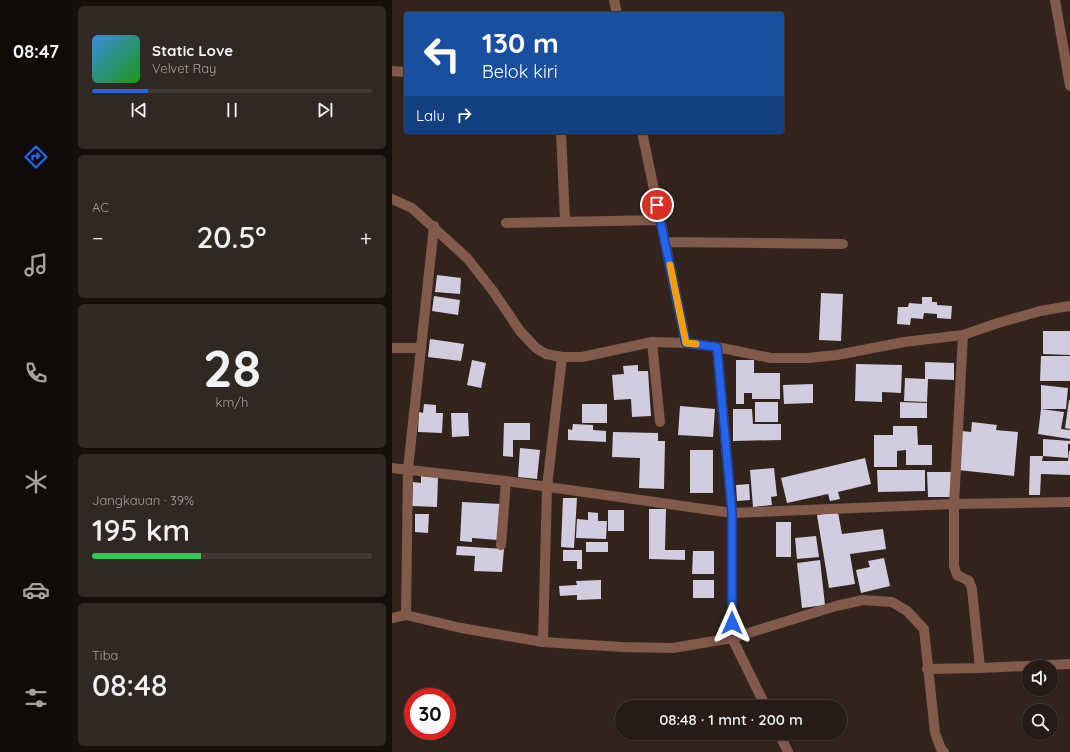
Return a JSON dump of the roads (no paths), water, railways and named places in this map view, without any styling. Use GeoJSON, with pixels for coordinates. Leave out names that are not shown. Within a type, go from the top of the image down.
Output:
{"type":"FeatureCollection","features":[{"type":"Feature","properties":{"kind":"street"},"geometry":{"type":"LineString","coordinates":[[614,0],[617,12]]}},
{"type":"Feature","properties":{"kind":"street"},"geometry":{"type":"LineString","coordinates":[[1055,0],[1070,86]]}},
{"type":"Feature","properties":{"kind":"street"},"geometry":{"type":"LineString","coordinates":[[392,71],[404,72]]}},
{"type":"Feature","properties":{"kind":"street"},"geometry":{"type":"LineString","coordinates":[[561,134],[565,221]]}},
{"type":"Feature","properties":{"kind":"street"},"geometry":{"type":"LineString","coordinates":[[642,134],[686,343]]}},
{"type":"Feature","properties":{"kind":"street"},"geometry":{"type":"LineString","coordinates":[[392,199],[412,208],[434,226],[467,258],[493,291],[520,331],[536,348],[546,354],[562,357],[582,357],[652,342],[686,343],[717,347],[771,358],[808,358],[837,355],[904,342],[963,335],[1040,311],[1070,306]]}},
{"type":"Feature","properties":{"kind":"street"},"geometry":{"type":"LineString","coordinates":[[506,223],[660,220]]}},
{"type":"Feature","properties":{"kind":"street"},"geometry":{"type":"LineString","coordinates":[[406,615],[408,469],[434,226]]}},
{"type":"Feature","properties":{"kind":"street"},"geometry":{"type":"LineString","coordinates":[[665,242],[842,244]]}},
{"type":"Feature","properties":{"kind":"street"},"geometry":{"type":"LineString","coordinates":[[963,335],[954,504],[954,566],[957,575],[968,581],[972,589],[980,668]]}},
{"type":"Feature","properties":{"kind":"street"},"geometry":{"type":"LineString","coordinates":[[652,342],[660,422]]}},
{"type":"Feature","properties":{"kind":"street"},"geometry":{"type":"LineString","coordinates":[[717,347],[732,513],[732,638],[763,700]]}},
{"type":"Feature","properties":{"kind":"street"},"geometry":{"type":"LineString","coordinates":[[392,348],[421,348]]}},
{"type":"Feature","properties":{"kind":"street"},"geometry":{"type":"LineString","coordinates":[[543,642],[547,487],[562,357]]}},
{"type":"Feature","properties":{"kind":"street"},"geometry":{"type":"LineString","coordinates":[[392,468],[506,481],[732,513],[954,504],[1070,502]]}},
{"type":"Feature","properties":{"kind":"street"},"geometry":{"type":"LineString","coordinates":[[501,545],[506,481]]}},
{"type":"Feature","properties":{"kind":"street"},"geometry":{"type":"LineString","coordinates":[[392,618],[406,615],[461,628],[543,642],[622,647],[673,648],[732,638],[836,606],[863,600],[892,602],[908,611],[924,629],[927,669],[935,733],[941,749],[944,752]]}},
{"type":"Feature","properties":{"kind":"street"},"geometry":{"type":"LineString","coordinates":[[927,669],[1070,664]]}},
{"type":"Feature","properties":{"kind":"street"},"geometry":{"type":"LineString","coordinates":[[782,740],[788,752]]}}]}
